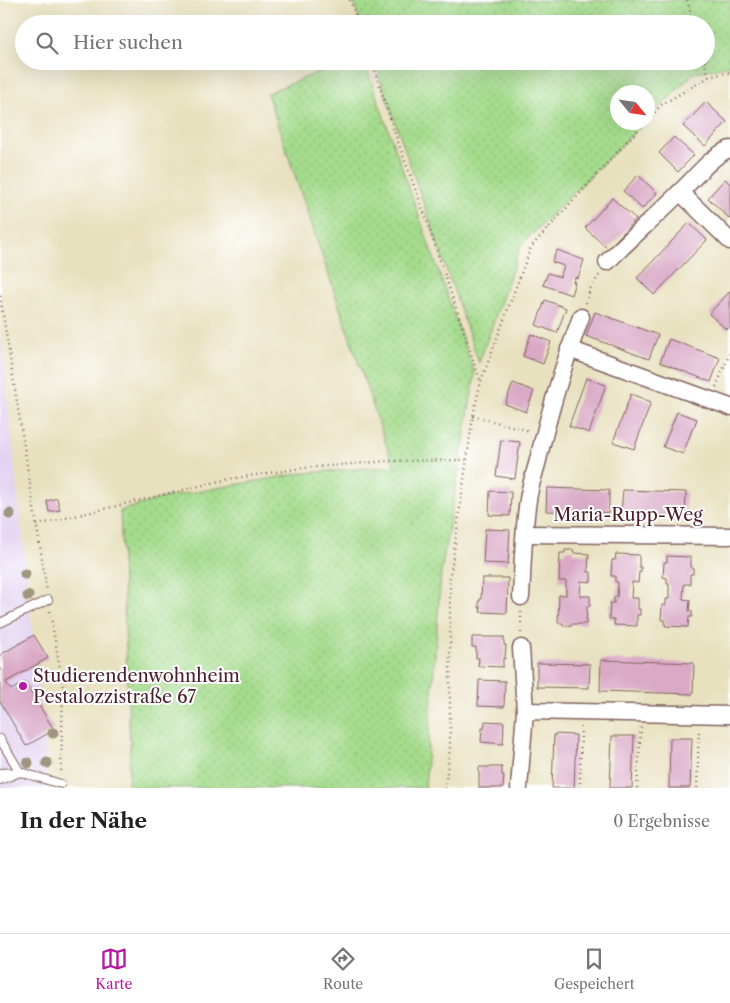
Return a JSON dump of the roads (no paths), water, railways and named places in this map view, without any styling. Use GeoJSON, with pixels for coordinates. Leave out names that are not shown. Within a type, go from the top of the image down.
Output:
{"type":"FeatureCollection","features":[{"type":"Feature","properties":{"kind":"street"},"geometry":{"type":"LineString","coordinates":[[607,262],[705,166],[730,149]]}},
{"type":"Feature","properties":{"kind":"street"},"geometry":{"type":"LineString","coordinates":[[680,192],[730,242]]}},
{"type":"Feature","properties":{"kind":"street","name":"Maria-Rupp-Weg"},"geometry":{"type":"LineString","coordinates":[[521,597],[529,495],[543,435],[581,317]]}},
{"type":"Feature","properties":{"kind":"street"},"geometry":{"type":"LineString","coordinates":[[569,350],[730,407]]}},
{"type":"Feature","properties":{"kind":"street","name":"Maria-Rupp-Weg"},"geometry":{"type":"LineString","coordinates":[[525,534],[730,536]]}},
{"type":"Feature","properties":{"kind":"street"},"geometry":{"type":"LineString","coordinates":[[519,788],[525,711],[521,648]]}},
{"type":"Feature","properties":{"kind":"street"},"geometry":{"type":"LineString","coordinates":[[525,711],[730,715]]}},
{"type":"Feature","properties":{"kind":"lane"},"geometry":{"type":"LineString","coordinates":[[0,623],[48,600]]}},
{"type":"Feature","properties":{"kind":"lane"},"geometry":{"type":"LineString","coordinates":[[0,739],[20,772]]}},
{"type":"Feature","properties":{"kind":"lane"},"geometry":{"type":"LineString","coordinates":[[0,780],[20,772]]}},
{"type":"Feature","properties":{"kind":"lane"},"geometry":{"type":"LineString","coordinates":[[0,773],[20,772],[61,784]]}},
{"type":"Feature","properties":{"kind":"place","name":"Studierendenwohnheim Pestalozzistraße 67"},"geometry":{"type":"Point","coordinates":[23,686]}}]}
